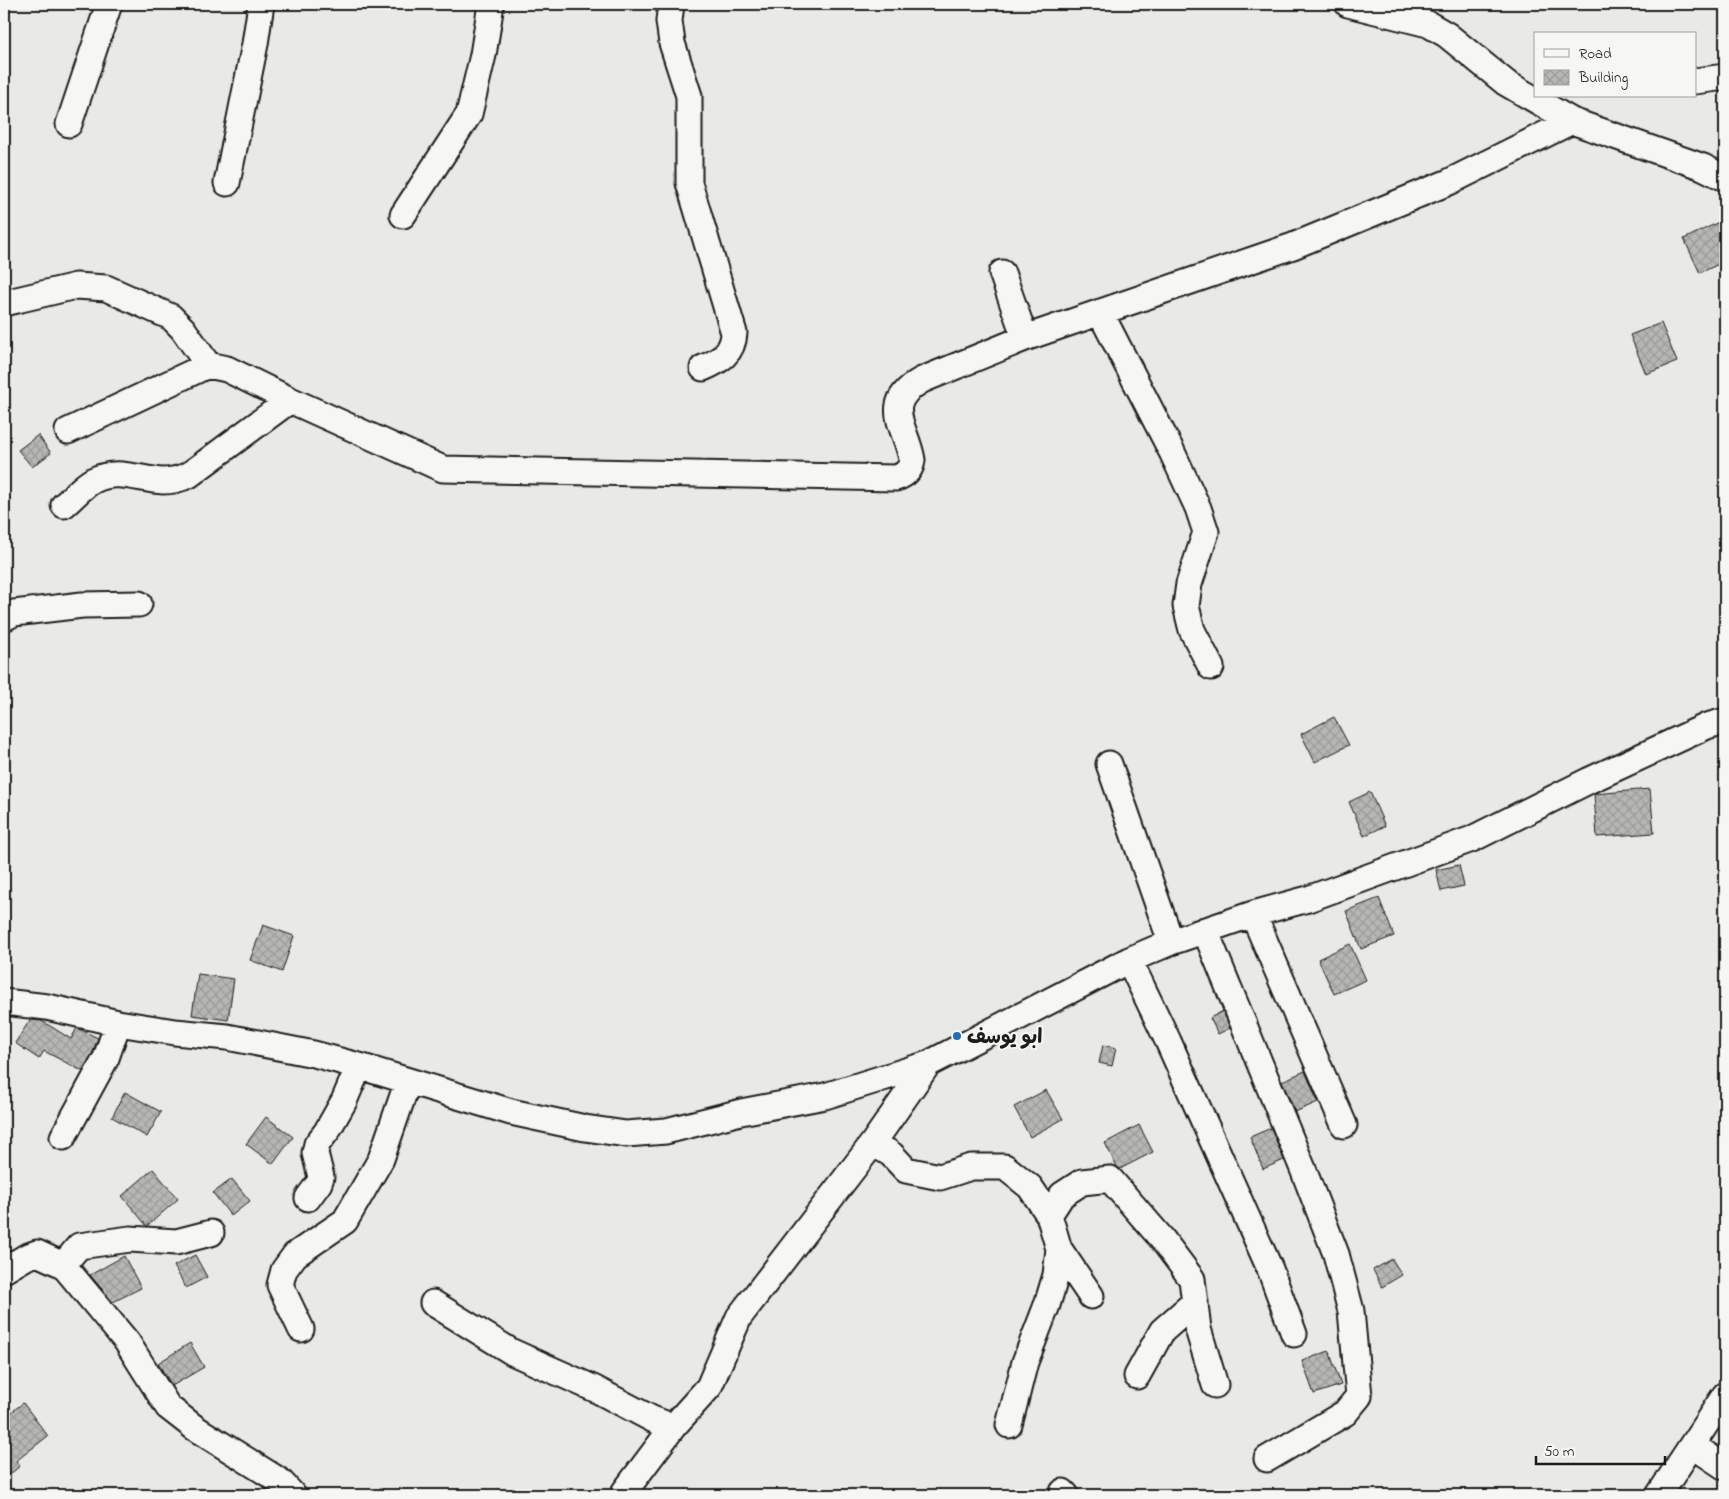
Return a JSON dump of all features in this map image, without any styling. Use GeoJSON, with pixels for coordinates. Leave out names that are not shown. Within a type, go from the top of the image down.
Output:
{"type":"FeatureCollection","features":[{"type":"Feature","properties":{"kind":"street"},"geometry":{"type":"LineString","coordinates":[[69,124],[109,4]]}},
{"type":"Feature","properties":{"kind":"street"},"geometry":{"type":"LineString","coordinates":[[227,183],[255,44],[261,4]]}},
{"type":"Feature","properties":{"kind":"street"},"geometry":{"type":"LineString","coordinates":[[403,215],[469,114],[483,55],[491,4]]}},
{"type":"Feature","properties":{"kind":"street"},"geometry":{"type":"LineString","coordinates":[[671,4],[669,21],[672,43],[689,96],[689,184],[734,333],[732,344],[726,355],[703,368]]}},
{"type":"Feature","properties":{"kind":"street"},"geometry":{"type":"LineString","coordinates":[[1348,4],[1431,14],[1447,35],[1506,83],[1572,121],[1703,167],[1725,178]]}},
{"type":"Feature","properties":{"kind":"street"},"geometry":{"type":"LineString","coordinates":[[1696,81],[1725,77]]}},
{"type":"Feature","properties":{"kind":"street"},"geometry":{"type":"LineString","coordinates":[[68,431],[208,365],[227,369],[290,400],[443,469],[893,478],[906,474],[912,463],[912,457],[899,421],[898,412],[902,397],[922,380],[1025,338],[1293,246],[1449,182],[1572,121]]}},
{"type":"Feature","properties":{"kind":"street"},"geometry":{"type":"LineString","coordinates":[[1002,273],[1025,338]]}},
{"type":"Feature","properties":{"kind":"street"},"geometry":{"type":"LineString","coordinates":[[4,303],[76,286],[106,288],[172,317],[183,329],[208,365]]}},
{"type":"Feature","properties":{"kind":"street"},"geometry":{"type":"LineString","coordinates":[[1100,312],[1172,452],[1198,508],[1206,532],[1188,584],[1186,606],[1192,630],[1211,666]]}},
{"type":"Feature","properties":{"kind":"street"},"geometry":{"type":"LineString","coordinates":[[64,505],[92,481],[108,475],[129,474],[172,481],[189,475],[290,400]]}},
{"type":"Feature","properties":{"kind":"street"},"geometry":{"type":"LineString","coordinates":[[4,618],[14,613],[82,605],[139,604]]}},
{"type":"Feature","properties":{"kind":"street"},"geometry":{"type":"LineString","coordinates":[[4,1002],[47,1007],[118,1023],[174,1032],[226,1037],[314,1054],[511,1112],[585,1128],[626,1134],[666,1131],[741,1112],[825,1096],[928,1064],[1129,960],[1205,930],[1308,899],[1472,839],[1588,781],[1708,726],[1725,721]]}},
{"type":"Feature","properties":{"kind":"street"},"geometry":{"type":"LineString","coordinates":[[1109,764],[1171,942]]}},
{"type":"Feature","properties":{"kind":"street"},"geometry":{"type":"LineString","coordinates":[[1253,914],[1344,1125]]}},
{"type":"Feature","properties":{"kind":"street"},"geometry":{"type":"LineString","coordinates":[[1205,930],[1336,1254],[1351,1311],[1359,1396],[1345,1413],[1268,1459]]}},
{"type":"Feature","properties":{"kind":"street"},"geometry":{"type":"LineString","coordinates":[[1129,960],[1168,1041],[1270,1269],[1294,1334]]}},
{"type":"Feature","properties":{"kind":"street"},"geometry":{"type":"LineString","coordinates":[[63,1137],[106,1058],[118,1023]]}},
{"type":"Feature","properties":{"kind":"street"},"geometry":{"type":"LineString","coordinates":[[624,1495],[625,1491],[673,1427],[709,1387],[739,1317],[873,1143],[928,1064]]}},
{"type":"Feature","properties":{"kind":"street"},"geometry":{"type":"LineString","coordinates":[[308,1198],[321,1177],[315,1153],[317,1144],[328,1131],[358,1066]]}},
{"type":"Feature","properties":{"kind":"street"},"geometry":{"type":"LineString","coordinates":[[301,1329],[280,1285],[284,1270],[295,1255],[345,1221],[381,1159],[408,1081]]}},
{"type":"Feature","properties":{"kind":"street"},"geometry":{"type":"LineString","coordinates":[[873,1143],[891,1154],[906,1170],[940,1177],[971,1168],[1005,1167],[1030,1187],[1049,1215],[1058,1249],[1056,1275],[1026,1362],[1009,1425]]}},
{"type":"Feature","properties":{"kind":"street"},"geometry":{"type":"LineString","coordinates":[[1049,1215],[1062,1195],[1082,1182],[1110,1179],[1162,1239],[1192,1279],[1198,1329],[1215,1385]]}},
{"type":"Feature","properties":{"kind":"street"},"geometry":{"type":"LineString","coordinates":[[63,1265],[79,1246],[130,1239],[176,1242],[211,1233]]}},
{"type":"Feature","properties":{"kind":"street"},"geometry":{"type":"LineString","coordinates":[[1058,1249],[1091,1296]]}},
{"type":"Feature","properties":{"kind":"street"},"geometry":{"type":"LineString","coordinates":[[4,1270],[37,1253],[63,1265],[127,1342],[168,1407],[196,1428],[280,1481],[293,1495]]}},
{"type":"Feature","properties":{"kind":"street"},"geometry":{"type":"LineString","coordinates":[[1137,1376],[1162,1332],[1195,1302]]}},
{"type":"Feature","properties":{"kind":"street"},"geometry":{"type":"LineString","coordinates":[[434,1304],[512,1352],[595,1389],[652,1419],[673,1427]]}},
{"type":"Feature","properties":{"kind":"street"},"geometry":{"type":"LineString","coordinates":[[1659,1495],[1725,1395]]}},
{"type":"Feature","properties":{"kind":"street"},"geometry":{"type":"LineString","coordinates":[[1692,1445],[1725,1467]]}},
{"type":"Feature","properties":{"kind":"building"},"geometry":{"type":"Polygon","coordinates":[[[1725,219],[1725,261],[1700,273],[1684,239],[1725,219]]]}},
{"type":"Feature","properties":{"kind":"building"},"geometry":{"type":"Polygon","coordinates":[[[1661,323],[1677,362],[1646,374],[1630,335],[1661,323]]]}},
{"type":"Feature","properties":{"kind":"building"},"geometry":{"type":"Polygon","coordinates":[[[38,435],[51,453],[32,467],[18,450],[38,435]]]}},
{"type":"Feature","properties":{"kind":"building"},"geometry":{"type":"Polygon","coordinates":[[[1334,717],[1349,745],[1315,762],[1301,734],[1334,717]]]}},
{"type":"Feature","properties":{"kind":"building"},"geometry":{"type":"Polygon","coordinates":[[[1650,789],[1654,833],[1597,837],[1594,794],[1650,789]]]}},
{"type":"Feature","properties":{"kind":"building"},"geometry":{"type":"Polygon","coordinates":[[[1370,792],[1385,826],[1364,836],[1349,802],[1370,792]]]}},
{"type":"Feature","properties":{"kind":"building"},"geometry":{"type":"Polygon","coordinates":[[[1459,865],[1464,886],[1441,891],[1436,870],[1459,865]]]}},
{"type":"Feature","properties":{"kind":"building"},"geometry":{"type":"Polygon","coordinates":[[[1379,898],[1394,936],[1361,949],[1346,911],[1379,898]]]}},
{"type":"Feature","properties":{"kind":"building"},"geometry":{"type":"Polygon","coordinates":[[[263,925],[294,936],[282,972],[250,960],[263,925]]]}},
{"type":"Feature","properties":{"kind":"building"},"geometry":{"type":"Polygon","coordinates":[[[1350,944],[1366,980],[1334,994],[1318,959],[1350,944]]]}},
{"type":"Feature","properties":{"kind":"building"},"geometry":{"type":"Polygon","coordinates":[[[198,974],[234,979],[228,1020],[192,1015],[198,974]]]}},
{"type":"Feature","properties":{"kind":"building"},"geometry":{"type":"Polygon","coordinates":[[[1223,1011],[1230,1028],[1218,1034],[1210,1018],[1223,1011]]]}},
{"type":"Feature","properties":{"kind":"building"},"geometry":{"type":"Polygon","coordinates":[[[30,1020],[42,1021],[71,1039],[77,1028],[98,1038],[93,1052],[82,1071],[44,1051],[39,1059],[15,1043],[30,1020]]]}},
{"type":"Feature","properties":{"kind":"building"},"geometry":{"type":"Polygon","coordinates":[[[1103,1045],[1116,1048],[1112,1066],[1099,1063],[1103,1045]]]}},
{"type":"Feature","properties":{"kind":"building"},"geometry":{"type":"Polygon","coordinates":[[[1305,1071],[1318,1102],[1295,1112],[1282,1081],[1305,1071]]]}},
{"type":"Feature","properties":{"kind":"building"},"geometry":{"type":"Polygon","coordinates":[[[1046,1090],[1063,1119],[1030,1137],[1014,1107],[1046,1090]]]}},
{"type":"Feature","properties":{"kind":"building"},"geometry":{"type":"Polygon","coordinates":[[[125,1092],[161,1112],[147,1137],[112,1117],[125,1092]]]}},
{"type":"Feature","properties":{"kind":"building"},"geometry":{"type":"Polygon","coordinates":[[[266,1117],[293,1137],[273,1164],[246,1144],[266,1117]]]}},
{"type":"Feature","properties":{"kind":"building"},"geometry":{"type":"Polygon","coordinates":[[[1139,1125],[1153,1152],[1120,1169],[1117,1167],[1105,1143],[1139,1125]]]}},
{"type":"Feature","properties":{"kind":"building"},"geometry":{"type":"Polygon","coordinates":[[[1271,1128],[1284,1160],[1263,1169],[1250,1137],[1271,1128]]]}},
{"type":"Feature","properties":{"kind":"building"},"geometry":{"type":"Polygon","coordinates":[[[153,1169],[178,1199],[147,1226],[122,1196],[153,1169]]]}},
{"type":"Feature","properties":{"kind":"building"},"geometry":{"type":"Polygon","coordinates":[[[232,1179],[250,1201],[231,1216],[213,1193],[232,1179]]]}},
{"type":"Feature","properties":{"kind":"building"},"geometry":{"type":"Polygon","coordinates":[[[195,1255],[207,1277],[186,1288],[174,1266],[195,1255]]]}},
{"type":"Feature","properties":{"kind":"building"},"geometry":{"type":"Polygon","coordinates":[[[124,1256],[141,1288],[113,1302],[90,1275],[124,1256]]]}},
{"type":"Feature","properties":{"kind":"building"},"geometry":{"type":"Polygon","coordinates":[[[1392,1259],[1402,1275],[1382,1287],[1373,1270],[1392,1259]]]}},
{"type":"Feature","properties":{"kind":"building"},"geometry":{"type":"Polygon","coordinates":[[[190,1343],[204,1367],[172,1386],[158,1363],[190,1343]]]}},
{"type":"Feature","properties":{"kind":"building"},"geometry":{"type":"Polygon","coordinates":[[[1329,1351],[1341,1385],[1314,1394],[1302,1361],[1329,1351]]]}},
{"type":"Feature","properties":{"kind":"building"},"geometry":{"type":"Polygon","coordinates":[[[23,1403],[48,1436],[16,1461],[20,1466],[4,1479],[4,1418],[23,1403]]]}},
{"type":"Feature","properties":{"kind":"place","name":"ابو يوسف"},"geometry":{"type":"Point","coordinates":[957,1036]}}]}
